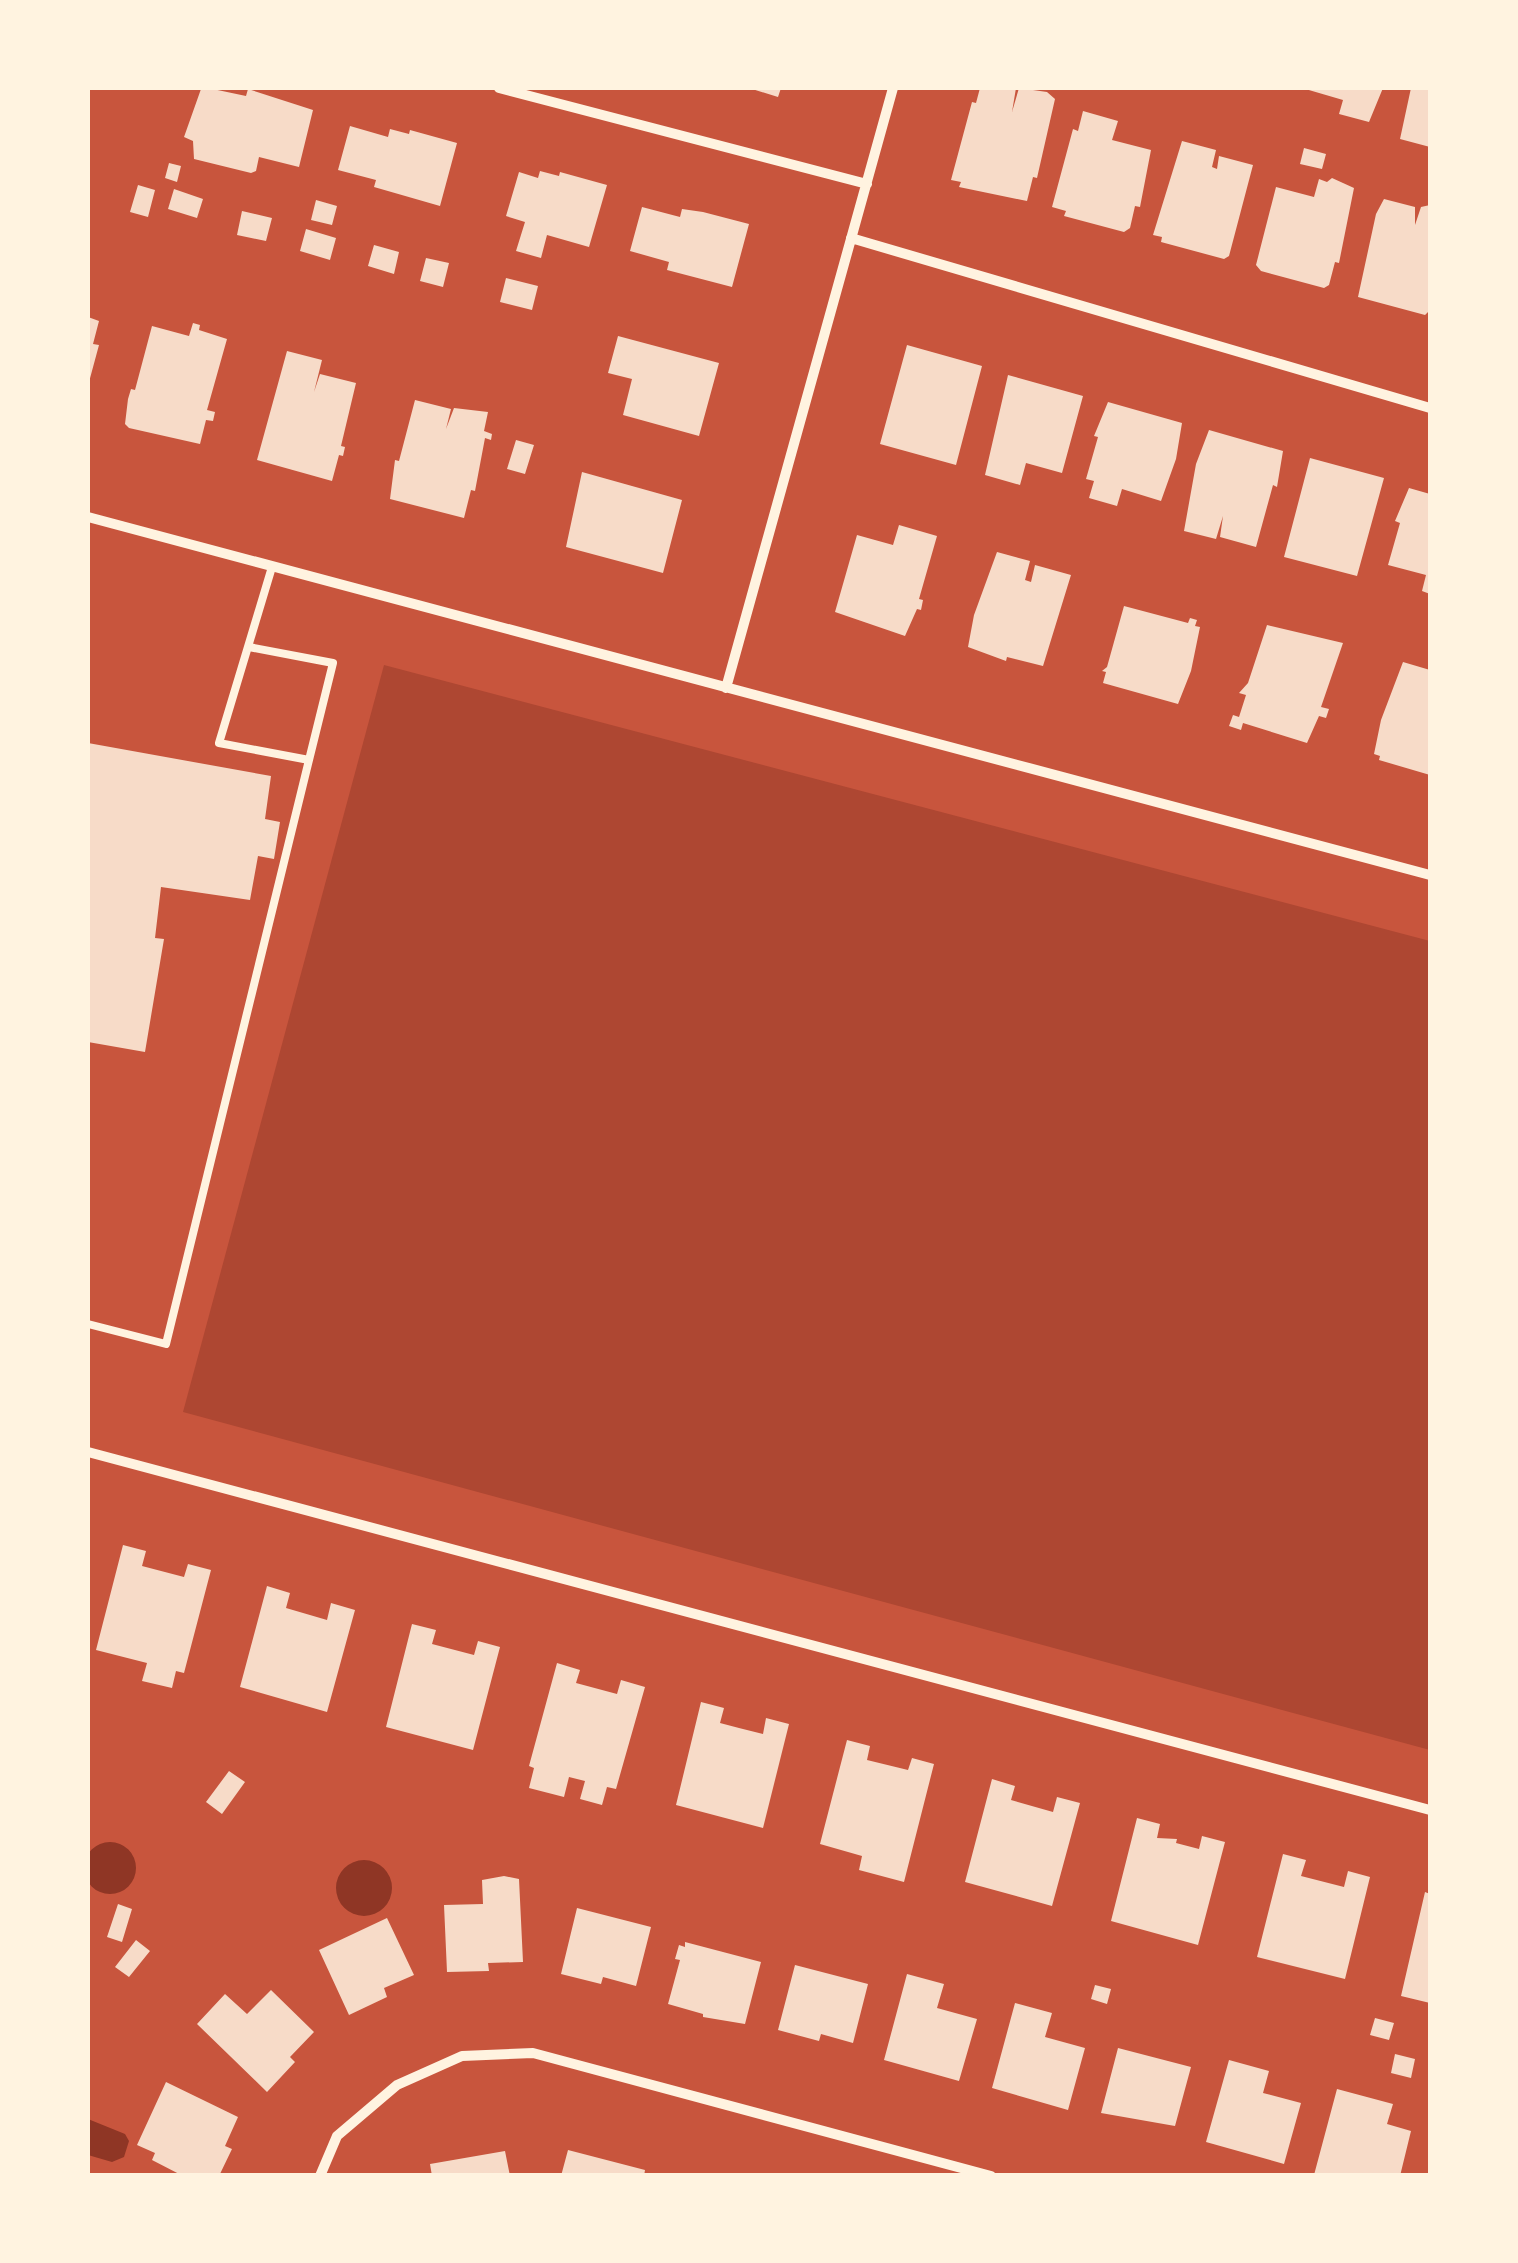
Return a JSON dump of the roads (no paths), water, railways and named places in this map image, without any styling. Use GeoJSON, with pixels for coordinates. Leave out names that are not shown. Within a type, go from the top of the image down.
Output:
{"type":"FeatureCollection","features":[{"type":"Feature","properties":{"kind":"street"},"geometry":{"type":"LineString","coordinates":[[499,88],[868,184]]}},
{"type":"Feature","properties":{"kind":"street"},"geometry":{"type":"LineString","coordinates":[[726,688],[893,88]]}},
{"type":"Feature","properties":{"kind":"street"},"geometry":{"type":"LineString","coordinates":[[851,238],[1430,408]]}},
{"type":"Feature","properties":{"kind":"street"},"geometry":{"type":"LineString","coordinates":[[88,516],[1430,875]]}},
{"type":"Feature","properties":{"kind":"street"},"geometry":{"type":"LineString","coordinates":[[88,1452],[1430,1810]]}},
{"type":"Feature","properties":{"kind":"street"},"geometry":{"type":"LineString","coordinates":[[320,2176],[337,2136],[394,2088],[462,2056],[533,2053],[991,2176]]}},
{"type":"Feature","properties":{"kind":"lane"},"geometry":{"type":"LineString","coordinates":[[272,566],[219,743],[309,760]]}},
{"type":"Feature","properties":{"kind":"lane"},"geometry":{"type":"LineString","coordinates":[[88,1324],[166,1344],[332,664],[249,647]]}}]}
